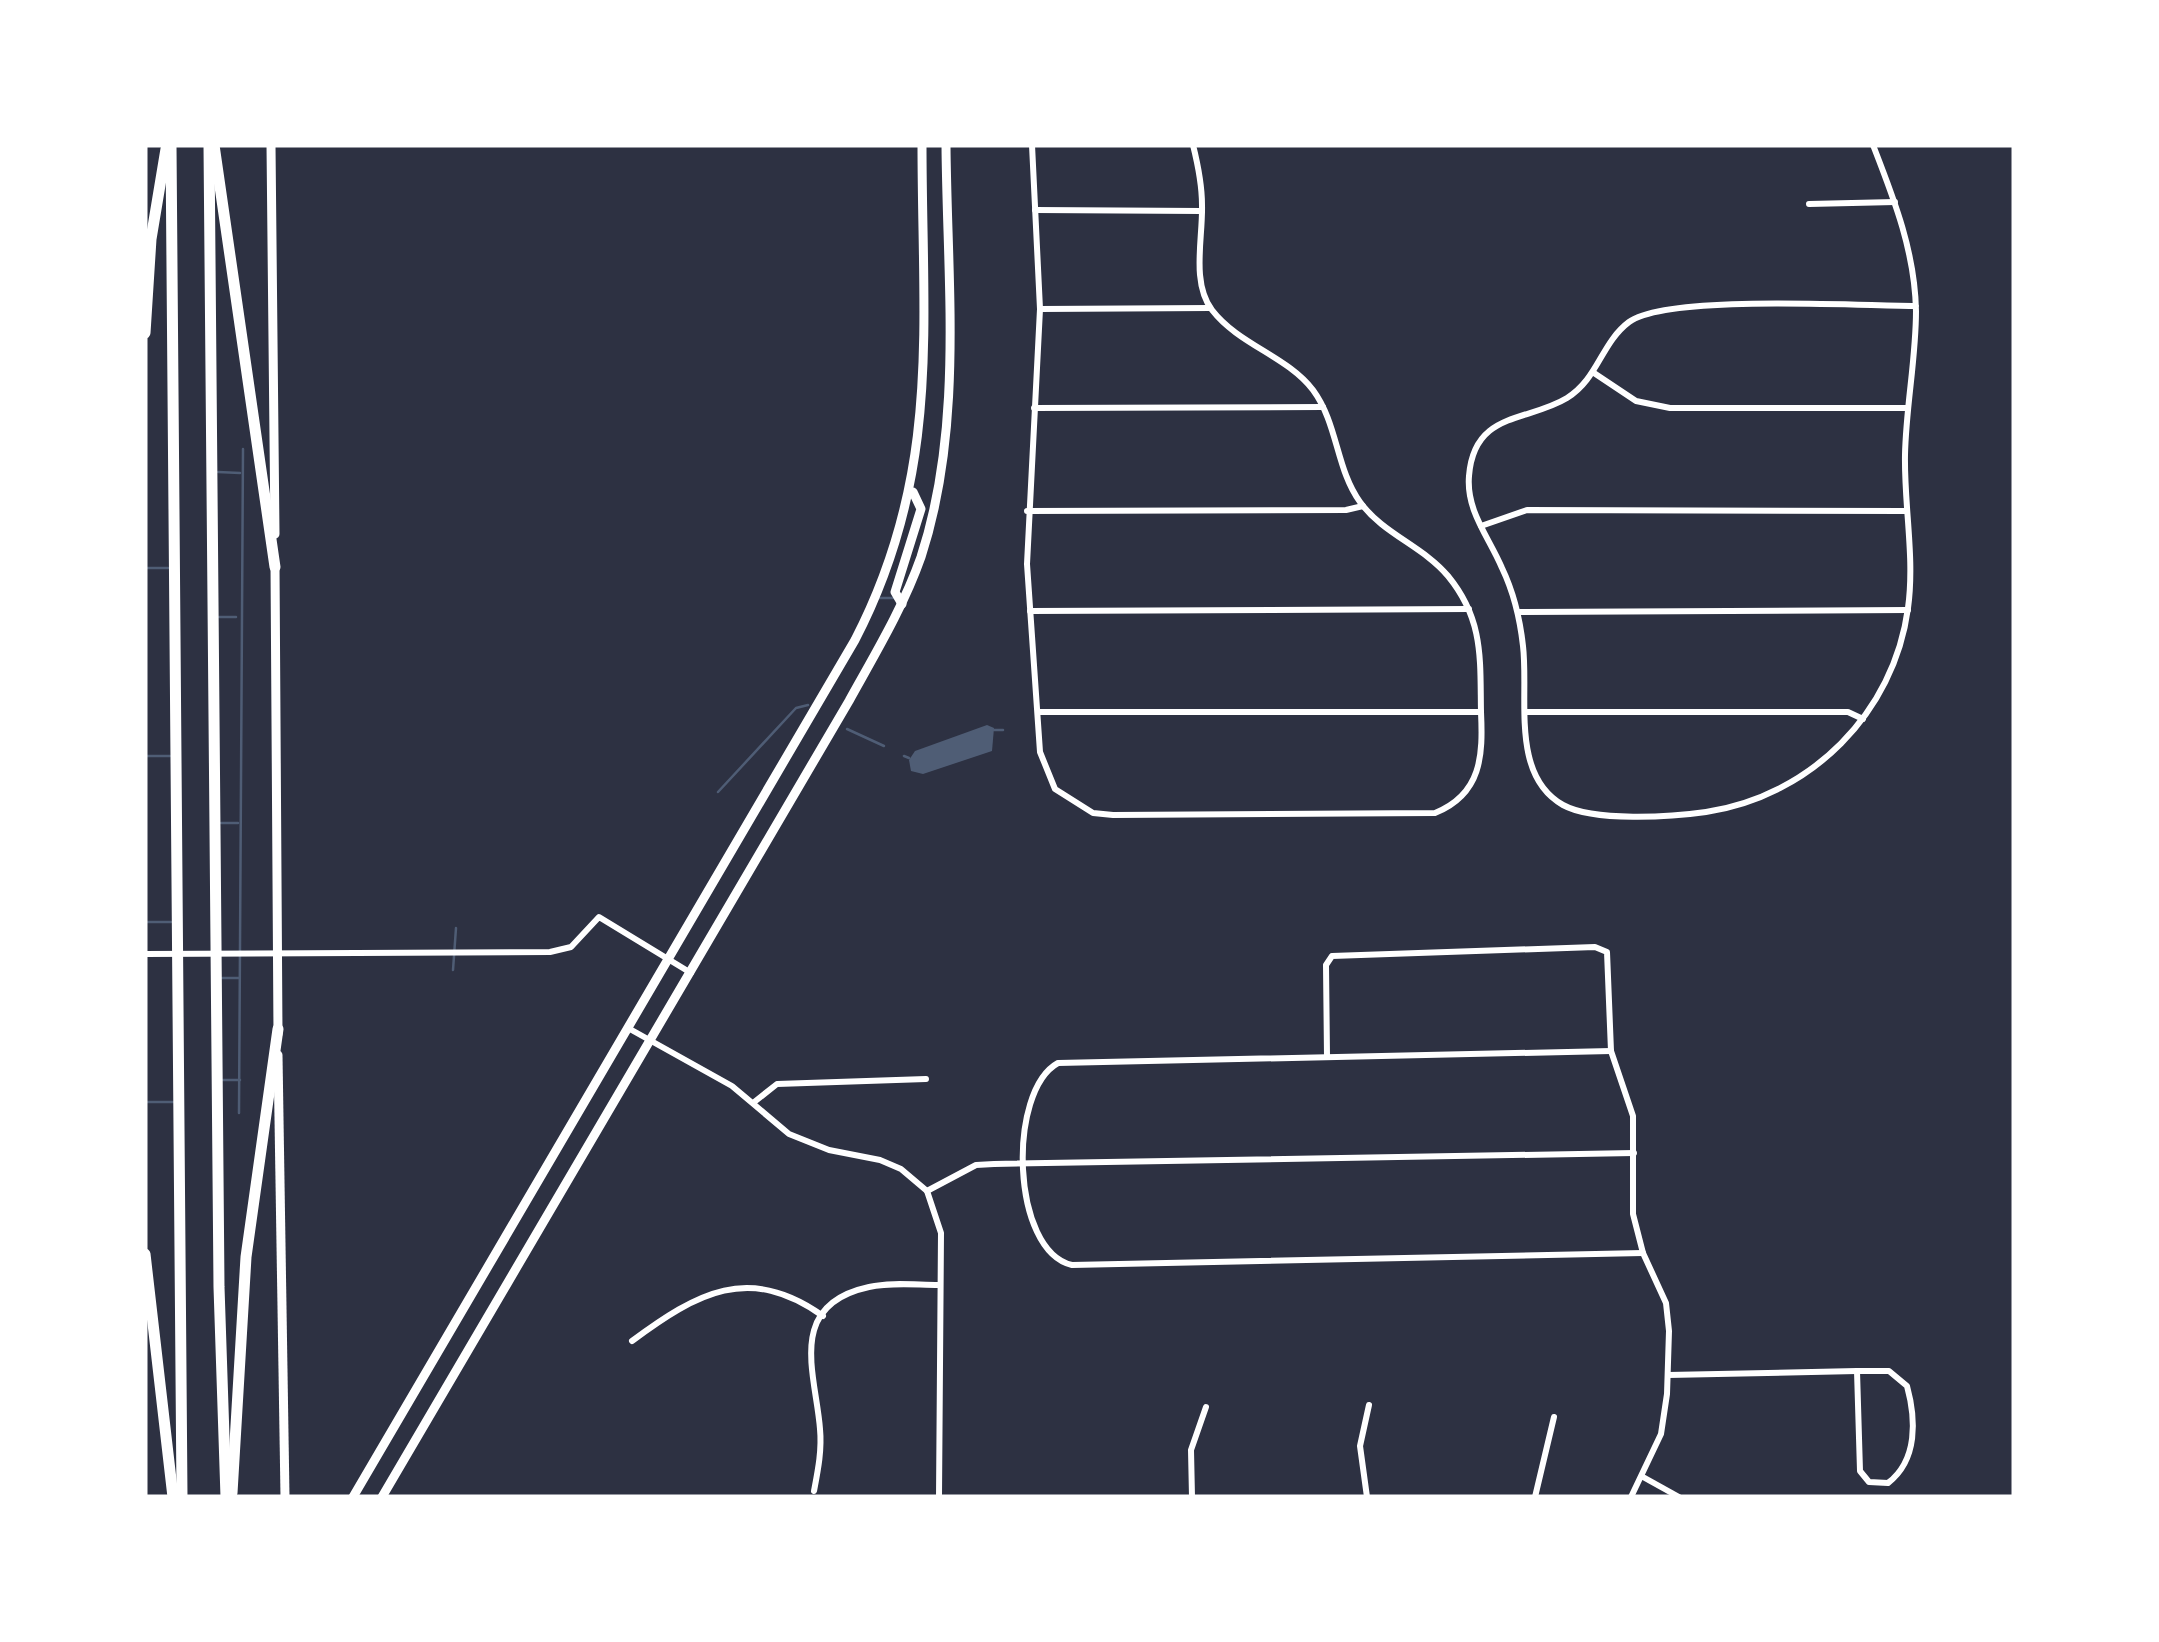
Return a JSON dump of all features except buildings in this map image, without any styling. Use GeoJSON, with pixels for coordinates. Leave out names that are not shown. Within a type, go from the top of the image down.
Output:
{"type":"FeatureCollection","features":[{"type":"Feature","properties":{"kind":"highway"},"geometry":{"type":"LineString","coordinates":[[145,333],[151,238],[169,145]]}},
{"type":"Feature","properties":{"kind":"highway"},"geometry":{"type":"LineString","coordinates":[[169,145],[182,1497]]}},
{"type":"Feature","properties":{"kind":"highway"},"geometry":{"type":"LineString","coordinates":[[212,145],[275,567]]}},
{"type":"Feature","properties":{"kind":"highway"},"geometry":{"type":"LineString","coordinates":[[212,145],[218,1288],[229,1497]]}},
{"type":"Feature","properties":{"kind":"highway"},"geometry":{"type":"LineString","coordinates":[[229,1497],[246,1257],[278,1030]]}},
{"type":"Feature","properties":{"kind":"highway"},"geometry":{"type":"LineString","coordinates":[[145,1254],[173,1497]]}},
{"type":"Feature","properties":{"kind":"main road"},"geometry":{"type":"LineString","coordinates":[[272,145],[278,1030],[284,1485],[288,1497]]}},
{"type":"Feature","properties":{"kind":"main road"},"geometry":{"type":"LineString","coordinates":[[353,1497],[870,612],[899,538],[912,490],[922,397],[922,145]]}},
{"type":"Feature","properties":{"kind":"main road"},"geometry":{"type":"LineString","coordinates":[[382,1497],[691,973],[902,604],[932,519],[945,450],[946,145]]}},
{"type":"Feature","properties":{"kind":"main road"},"geometry":{"type":"LineString","coordinates":[[902,604],[895,592],[921,509],[912,490]]}},
{"type":"Feature","properties":{"kind":"main road"},"geometry":{"type":"LineString","coordinates":[[725,861],[748,872]]}},
{"type":"Feature","properties":{"kind":"main road"},"geometry":{"type":"LineString","coordinates":[[416,1390],[437,1403]]}},
{"type":"Feature","properties":{"kind":"street"},"geometry":{"type":"LineString","coordinates":[[1032,145],[1040,309],[1027,511],[1030,611],[1040,752],[1055,789],[1092,812],[1423,815],[1446,808],[1476,776],[1484,750],[1483,656],[1470,609],[1446,574],[1362,506],[1346,474],[1323,407],[1294,371],[1234,332],[1210,308],[1199,256],[1202,211],[1193,145]]}},
{"type":"Feature","properties":{"kind":"street"},"geometry":{"type":"LineString","coordinates":[[1873,145],[1907,240],[1916,306],[1907,408],[1908,610],[1896,660],[1845,743],[1812,770],[1756,798],[1691,814],[1588,814],[1558,802],[1532,772],[1518,612],[1470,502],[1469,478],[1482,441],[1506,419],[1570,396],[1594,374],[1620,330],[1658,308],[1916,306]]}},
{"type":"Feature","properties":{"kind":"street"},"geometry":{"type":"LineString","coordinates":[[1809,204],[1895,202]]}},
{"type":"Feature","properties":{"kind":"street"},"geometry":{"type":"LineString","coordinates":[[1035,210],[1202,211]]}},
{"type":"Feature","properties":{"kind":"street"},"geometry":{"type":"LineString","coordinates":[[1040,309],[1210,308]]}},
{"type":"Feature","properties":{"kind":"street"},"geometry":{"type":"LineString","coordinates":[[1594,374],[1636,401],[1670,408],[1907,408]]}},
{"type":"Feature","properties":{"kind":"street"},"geometry":{"type":"LineString","coordinates":[[1034,408],[1323,407]]}},
{"type":"Feature","properties":{"kind":"street"},"geometry":{"type":"LineString","coordinates":[[1027,511],[1346,510],[1362,506]]}},
{"type":"Feature","properties":{"kind":"street"},"geometry":{"type":"LineString","coordinates":[[1480,526],[1528,510],[1905,511]]}},
{"type":"Feature","properties":{"kind":"street"},"geometry":{"type":"LineString","coordinates":[[1030,611],[1470,609]]}},
{"type":"Feature","properties":{"kind":"street"},"geometry":{"type":"LineString","coordinates":[[1518,612],[1908,610]]}},
{"type":"Feature","properties":{"kind":"street"},"geometry":{"type":"LineString","coordinates":[[1038,712],[1481,712]]}},
{"type":"Feature","properties":{"kind":"street"},"geometry":{"type":"LineString","coordinates":[[1527,712],[1848,712],[1863,719]]}},
{"type":"Feature","properties":{"kind":"street"},"geometry":{"type":"LineString","coordinates":[[145,954],[559,952],[576,944],[599,917],[691,973]]}},
{"type":"Feature","properties":{"kind":"street"},"geometry":{"type":"LineString","coordinates":[[1327,1056],[1326,965],[1332,956],[1595,947],[1608,952],[1611,1051],[1633,1116],[1632,1204],[1644,1254],[1666,1303],[1668,1375],[1660,1434],[1631,1497]]}},
{"type":"Feature","properties":{"kind":"street"},"geometry":{"type":"LineString","coordinates":[[627,1027],[732,1086],[772,1122],[812,1145],[880,1160],[901,1169],[927,1191],[939,1217],[940,1497]]}},
{"type":"Feature","properties":{"kind":"street"},"geometry":{"type":"LineString","coordinates":[[1611,1051],[1058,1062],[1044,1072],[1034,1097],[1022,1164],[1028,1206],[1045,1249],[1058,1262],[1072,1265],[1644,1254]]}},
{"type":"Feature","properties":{"kind":"street"},"geometry":{"type":"LineString","coordinates":[[753,1103],[776,1084],[926,1079]]}},
{"type":"Feature","properties":{"kind":"street"},"geometry":{"type":"LineString","coordinates":[[927,1191],[976,1165],[1634,1153]]}},
{"type":"Feature","properties":{"kind":"street"},"geometry":{"type":"LineString","coordinates":[[814,1491],[820,1437],[808,1354],[823,1316],[844,1297],[868,1287],[939,1285]]}},
{"type":"Feature","properties":{"kind":"street"},"geometry":{"type":"LineString","coordinates":[[632,1340],[678,1306],[717,1290],[770,1290],[795,1298],[823,1316]]}},
{"type":"Feature","properties":{"kind":"street"},"geometry":{"type":"LineString","coordinates":[[1668,1375],[1857,1371],[1889,1371],[1899,1376],[1912,1402],[1910,1451],[1888,1483],[1869,1482],[1860,1471],[1857,1371]]}},
{"type":"Feature","properties":{"kind":"street"},"geometry":{"type":"LineString","coordinates":[[1367,1497],[1360,1446],[1369,1405]]}},
{"type":"Feature","properties":{"kind":"street"},"geometry":{"type":"LineString","coordinates":[[1192,1497],[1190,1450],[1206,1407]]}},
{"type":"Feature","properties":{"kind":"street"},"geometry":{"type":"LineString","coordinates":[[1535,1497],[1554,1417]]}},
{"type":"Feature","properties":{"kind":"street"},"geometry":{"type":"LineString","coordinates":[[1643,1478],[1679,1497]]}},
{"type":"Feature","properties":{"kind":"water"},"geometry":{"type":"Polygon","coordinates":[[[987,725],[994,728],[992,751],[923,774],[911,771],[909,760],[915,751],[987,725]]]}},
{"type":"Feature","properties":{"kind":"waterway"},"geometry":{"type":"LineString","coordinates":[[239,1113],[243,449]]}},
{"type":"Feature","properties":{"kind":"waterway"},"geometry":{"type":"LineString","coordinates":[[218,472],[240,473]]}},
{"type":"Feature","properties":{"kind":"waterway"},"geometry":{"type":"LineString","coordinates":[[145,568],[168,568]]}},
{"type":"Feature","properties":{"kind":"waterway"},"geometry":{"type":"LineString","coordinates":[[877,598],[894,598]]}},
{"type":"Feature","properties":{"kind":"waterway"},"geometry":{"type":"LineString","coordinates":[[219,617],[236,617]]}},
{"type":"Feature","properties":{"kind":"waterway"},"geometry":{"type":"LineString","coordinates":[[718,792],[796,708],[808,705]]}},
{"type":"Feature","properties":{"kind":"waterway"},"geometry":{"type":"LineString","coordinates":[[847,729],[884,746]]}},
{"type":"Feature","properties":{"kind":"waterway"},"geometry":{"type":"LineString","coordinates":[[994,730],[1003,730]]}},
{"type":"Feature","properties":{"kind":"waterway"},"geometry":{"type":"LineString","coordinates":[[145,756],[170,756]]}},
{"type":"Feature","properties":{"kind":"waterway"},"geometry":{"type":"LineString","coordinates":[[904,756],[909,758]]}},
{"type":"Feature","properties":{"kind":"waterway"},"geometry":{"type":"LineString","coordinates":[[221,823],[238,823]]}},
{"type":"Feature","properties":{"kind":"waterway"},"geometry":{"type":"LineString","coordinates":[[145,922],[171,922]]}},
{"type":"Feature","properties":{"kind":"waterway"},"geometry":{"type":"LineString","coordinates":[[453,970],[456,928]]}},
{"type":"Feature","properties":{"kind":"waterway"},"geometry":{"type":"LineString","coordinates":[[222,978],[239,978]]}},
{"type":"Feature","properties":{"kind":"waterway"},"geometry":{"type":"LineString","coordinates":[[223,1080],[240,1080]]}},
{"type":"Feature","properties":{"kind":"waterway"},"geometry":{"type":"LineString","coordinates":[[145,1102],[173,1102]]}}]}
